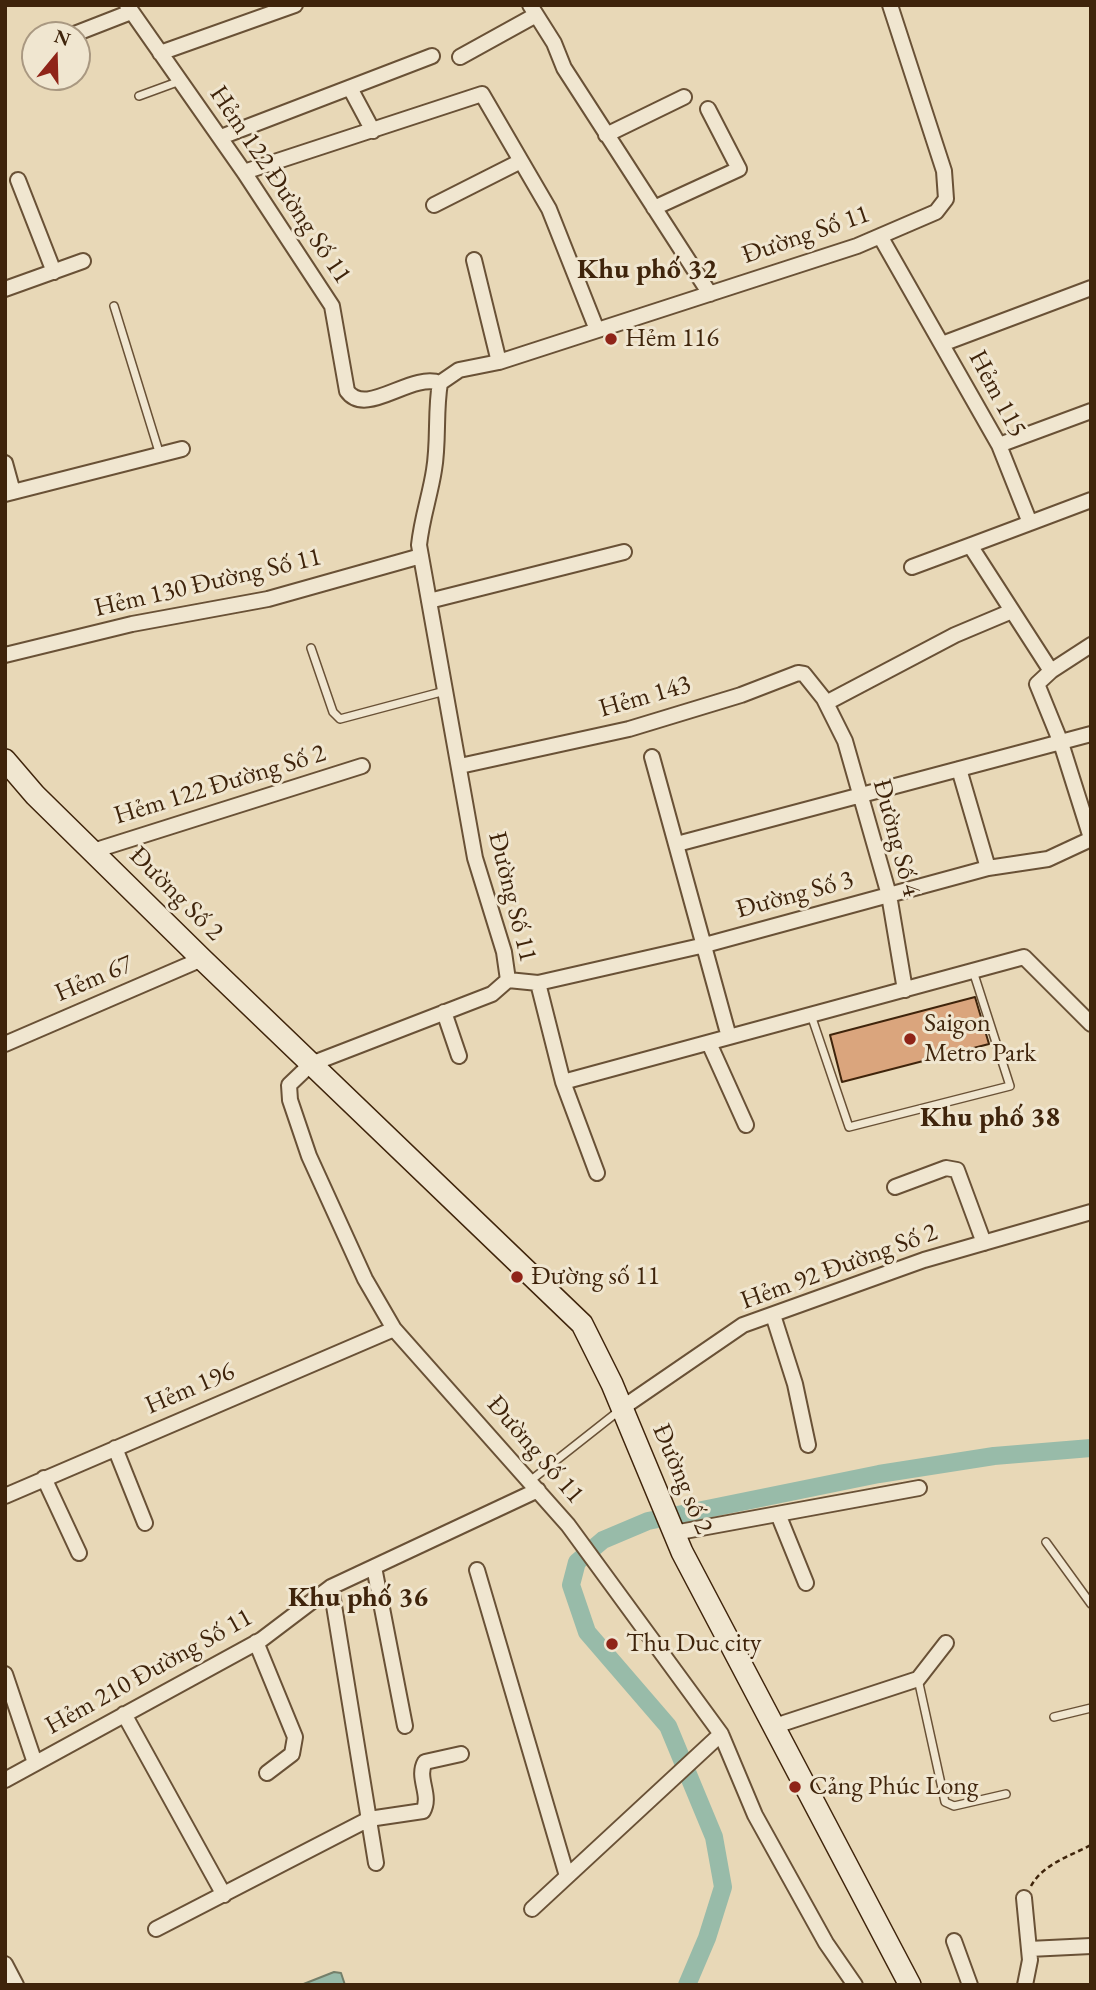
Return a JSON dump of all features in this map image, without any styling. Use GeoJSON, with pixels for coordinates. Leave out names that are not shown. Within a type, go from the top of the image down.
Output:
{"type":"FeatureCollection","features":[{"type":"Feature","properties":{"kind":"street"},"geometry":{"type":"LineString","coordinates":[[160,53],[273,8],[295,5]]}},
{"type":"Feature","properties":{"kind":"street","name":"Đường Số 11"},"geometry":{"type":"LineString","coordinates":[[855,1985],[826,1943],[755,1815],[721,1734],[574,1533],[394,1329],[365,1279],[309,1156],[289,1100],[289,1085],[311,1065],[492,994],[508,980],[504,952],[475,858],[421,556],[423,510],[434,470],[435,409],[440,383],[459,370],[499,362],[710,294],[880,236],[936,212],[946,199],[944,170],[890,5]]}},
{"type":"Feature","properties":{"kind":"street"},"geometry":{"type":"LineString","coordinates":[[91,26],[129,8]]}},
{"type":"Feature","properties":{"kind":"street","name":"Hẻm 122 Đường Số 11"},"geometry":{"type":"LineString","coordinates":[[129,8],[221,138],[332,306],[347,391],[352,398],[359,401],[375,399],[425,381],[440,383]]}},
{"type":"Feature","properties":{"kind":"street"},"geometry":{"type":"LineString","coordinates":[[460,57],[533,10],[606,135],[710,294]]}},
{"type":"Feature","properties":{"kind":"street"},"geometry":{"type":"LineString","coordinates":[[221,138],[432,56]]}},
{"type":"Feature","properties":{"kind":"street"},"geometry":{"type":"LineString","coordinates":[[350,89],[373,131]]}},
{"type":"Feature","properties":{"kind":"street"},"geometry":{"type":"LineString","coordinates":[[244,172],[482,94],[549,209],[597,330]]}},
{"type":"Feature","properties":{"kind":"street"},"geometry":{"type":"LineString","coordinates":[[606,135],[684,97]]}},
{"type":"Feature","properties":{"kind":"street"},"geometry":{"type":"LineString","coordinates":[[654,208],[739,169],[708,109]]}},
{"type":"Feature","properties":{"kind":"street"},"geometry":{"type":"LineString","coordinates":[[434,205],[521,161]]}},
{"type":"Feature","properties":{"kind":"street"},"geometry":{"type":"LineString","coordinates":[[18,180],[54,272]]}},
{"type":"Feature","properties":{"kind":"street","name":"Hẻm 115"},"geometry":{"type":"LineString","coordinates":[[880,236],[999,445],[1030,523]]}},
{"type":"Feature","properties":{"kind":"street"},"geometry":{"type":"LineString","coordinates":[[5,289],[83,261]]}},
{"type":"Feature","properties":{"kind":"street"},"geometry":{"type":"LineString","coordinates":[[474,261],[499,362]]}},
{"type":"Feature","properties":{"kind":"street"},"geometry":{"type":"LineString","coordinates":[[942,344],[1091,288]]}},
{"type":"Feature","properties":{"kind":"street"},"geometry":{"type":"LineString","coordinates":[[999,445],[1091,411]]}},
{"type":"Feature","properties":{"kind":"street"},"geometry":{"type":"LineString","coordinates":[[5,463],[9,493],[183,449]]}},
{"type":"Feature","properties":{"kind":"street"},"geometry":{"type":"LineString","coordinates":[[912,568],[1091,500]]}},
{"type":"Feature","properties":{"kind":"street"},"geometry":{"type":"LineString","coordinates":[[974,544],[973,550],[1051,671]]}},
{"type":"Feature","properties":{"kind":"street"},"geometry":{"type":"LineString","coordinates":[[429,601],[624,552]]}},
{"type":"Feature","properties":{"kind":"street","name":"Hẻm 130 Đường Số 11"},"geometry":{"type":"LineString","coordinates":[[5,655],[132,624],[268,598],[421,556]]}},
{"type":"Feature","properties":{"kind":"street"},"geometry":{"type":"LineString","coordinates":[[826,704],[955,635],[1012,611]]}},
{"type":"Feature","properties":{"kind":"street"},"geometry":{"type":"LineString","coordinates":[[1091,645],[1051,671],[1037,684],[1061,743],[1091,839]]}},
{"type":"Feature","properties":{"kind":"street","name":"Hẻm 143"},"geometry":{"type":"LineString","coordinates":[[460,766],[629,729],[741,695],[798,673],[807,677],[826,704]]}},
{"type":"Feature","properties":{"kind":"street","name":"Đường Số 4"},"geometry":{"type":"LineString","coordinates":[[826,704],[845,741],[888,895],[905,990]]}},
{"type":"Feature","properties":{"kind":"street"},"geometry":{"type":"LineString","coordinates":[[677,844],[1091,734]]}},
{"type":"Feature","properties":{"kind":"street"},"geometry":{"type":"LineString","coordinates":[[652,757],[729,1037]]}},
{"type":"Feature","properties":{"kind":"street","name":"Đường Số 2"},"geometry":{"type":"LineString","coordinates":[[5,760],[35,795],[311,1065]]}},
{"type":"Feature","properties":{"kind":"street","name":"Hẻm 122 Đường Số 2"},"geometry":{"type":"LineString","coordinates":[[93,851],[362,766]]}},
{"type":"Feature","properties":{"kind":"street"},"geometry":{"type":"LineString","coordinates":[[959,769],[988,868]]}},
{"type":"Feature","properties":{"kind":"street","name":"Đường Số 3"},"geometry":{"type":"LineString","coordinates":[[508,980],[538,984],[705,945],[988,868],[1048,859],[1091,839]]}},
{"type":"Feature","properties":{"kind":"street"},"geometry":{"type":"LineString","coordinates":[[563,1082],[1024,957],[1091,1024]]}},
{"type":"Feature","properties":{"kind":"street","name":"Hẻm 67"},"geometry":{"type":"LineString","coordinates":[[5,1044],[202,959]]}},
{"type":"Feature","properties":{"kind":"street"},"geometry":{"type":"LineString","coordinates":[[538,984],[563,1082],[597,1173]]}},
{"type":"Feature","properties":{"kind":"street"},"geometry":{"type":"LineString","coordinates":[[444,1012],[458,1056]]}},
{"type":"Feature","properties":{"kind":"street"},"geometry":{"type":"LineString","coordinates":[[709,1043],[746,1125]]}},
{"type":"Feature","properties":{"kind":"street","name":"Đường số 2"},"geometry":{"type":"LineString","coordinates":[[311,1065],[582,1324],[622,1408],[674,1533],[910,1985]]}},
{"type":"Feature","properties":{"kind":"street"},"geometry":{"type":"LineString","coordinates":[[895,1186],[946,1168],[957,1170],[984,1243]]}},
{"type":"Feature","properties":{"kind":"street","name":"Hẻm 92 Đường Số 2"},"geometry":{"type":"LineString","coordinates":[[622,1408],[743,1325],[924,1260],[1091,1212]]}},
{"type":"Feature","properties":{"kind":"street"},"geometry":{"type":"LineString","coordinates":[[773,1315],[795,1384],[808,1445]]}},
{"type":"Feature","properties":{"kind":"street","name":"Hẻm 196"},"geometry":{"type":"LineString","coordinates":[[5,1496],[394,1329]]}},
{"type":"Feature","properties":{"kind":"street"},"geometry":{"type":"LineString","coordinates":[[115,1448],[145,1523]]}},
{"type":"Feature","properties":{"kind":"street"},"geometry":{"type":"LineString","coordinates":[[44,1478],[79,1553]]}},
{"type":"Feature","properties":{"kind":"street","name":"Hẻm 210 Đường Số 11"},"geometry":{"type":"LineString","coordinates":[[5,1780],[256,1642],[331,1587],[534,1486]]}},
{"type":"Feature","properties":{"kind":"street"},"geometry":{"type":"LineString","coordinates":[[674,1533],[919,1488]]}},
{"type":"Feature","properties":{"kind":"street"},"geometry":{"type":"LineString","coordinates":[[778,1514],[806,1583]]}},
{"type":"Feature","properties":{"kind":"street"},"geometry":{"type":"LineString","coordinates":[[374,1567],[405,1726]]}},
{"type":"Feature","properties":{"kind":"street"},"geometry":{"type":"LineString","coordinates":[[477,1570],[567,1876]]}},
{"type":"Feature","properties":{"kind":"street"},"geometry":{"type":"LineString","coordinates":[[331,1587],[376,1863]]}},
{"type":"Feature","properties":{"kind":"street"},"geometry":{"type":"LineString","coordinates":[[256,1642],[295,1737],[292,1754],[267,1773]]}},
{"type":"Feature","properties":{"kind":"street"},"geometry":{"type":"LineString","coordinates":[[775,1726],[918,1679],[946,1643]]}},
{"type":"Feature","properties":{"kind":"street"},"geometry":{"type":"LineString","coordinates":[[5,1674],[35,1763]]}},
{"type":"Feature","properties":{"kind":"street"},"geometry":{"type":"LineString","coordinates":[[124,1714],[224,1895]]}},
{"type":"Feature","properties":{"kind":"street"},"geometry":{"type":"LineString","coordinates":[[532,1909],[721,1734]]}},
{"type":"Feature","properties":{"kind":"street"},"geometry":{"type":"LineString","coordinates":[[156,1929],[369,1819],[423,1811],[426,1801],[421,1773],[425,1762],[461,1754]]}},
{"type":"Feature","properties":{"kind":"street"},"geometry":{"type":"LineString","coordinates":[[1024,1898],[1030,1960],[1025,1985]]}},
{"type":"Feature","properties":{"kind":"street"},"geometry":{"type":"LineString","coordinates":[[954,1941],[970,1985]]}},
{"type":"Feature","properties":{"kind":"street"},"geometry":{"type":"LineString","coordinates":[[1029,1949],[1091,1946]]}},
{"type":"Feature","properties":{"kind":"street"},"geometry":{"type":"LineString","coordinates":[[5,1964],[16,1985]]}},
{"type":"Feature","properties":{"kind":"lane"},"geometry":{"type":"LineString","coordinates":[[139,96],[180,81]]}},
{"type":"Feature","properties":{"kind":"lane"},"geometry":{"type":"LineString","coordinates":[[114,306],[161,456]]}},
{"type":"Feature","properties":{"kind":"lane"},"geometry":{"type":"LineString","coordinates":[[311,648],[333,712],[340,719],[446,691]]}},
{"type":"Feature","properties":{"kind":"lane"},"geometry":{"type":"LineString","coordinates":[[811,1015],[849,1127],[1010,1086],[973,971]]}},
{"type":"Feature","properties":{"kind":"lane"},"geometry":{"type":"LineString","coordinates":[[534,1486],[622,1408]]}},
{"type":"Feature","properties":{"kind":"lane"},"geometry":{"type":"LineString","coordinates":[[1046,1542],[1091,1604]]}},
{"type":"Feature","properties":{"kind":"lane"},"geometry":{"type":"LineString","coordinates":[[918,1679],[945,1802],[954,1805],[1006,1794]]}},
{"type":"Feature","properties":{"kind":"lane"},"geometry":{"type":"LineString","coordinates":[[1054,1717],[1091,1708]]}},
{"type":"Feature","properties":{"kind":"path"},"geometry":{"type":"LineString","coordinates":[[1024,1898],[1034,1880],[1047,1869],[1069,1854],[1091,1844]]}},
{"type":"Feature","properties":{"kind":"shaded area"},"geometry":{"type":"Polygon","coordinates":[[[334,1972],[341,1973],[345,1985],[301,1985],[334,1972]]]}},
{"type":"Feature","properties":{"kind":"building","name":"Saigon Metro Park"},"geometry":{"type":"Polygon","coordinates":[[[975,997],[989,1044],[842,1082],[830,1035],[975,997]]]}},
{"type":"Feature","properties":{"kind":"waterway"},"geometry":{"type":"LineString","coordinates":[[687,1985],[707,1938],[723,1887],[714,1837],[668,1726],[587,1632],[571,1585],[577,1562],[603,1540],[648,1521],[879,1474],[994,1456],[1091,1448]]}},
{"type":"Feature","properties":{"kind":"place","name":"Hẻm 116"},"geometry":{"type":"Point","coordinates":[611,339]}},
{"type":"Feature","properties":{"kind":"place","name":"Saigon Metro Park"},"geometry":{"type":"Point","coordinates":[910,1039]}},
{"type":"Feature","properties":{"kind":"place","name":"Đường số 11"},"geometry":{"type":"Point","coordinates":[517,1277]}},
{"type":"Feature","properties":{"kind":"place","name":"Thu Duc city"},"geometry":{"type":"Point","coordinates":[612,1644]}},
{"type":"Feature","properties":{"kind":"place","name":"Cảng Phúc Long"},"geometry":{"type":"Point","coordinates":[795,1787]}},
{"type":"Feature","properties":{"kind":"district","name":"Khu phố 32"},"geometry":{"type":"Point","coordinates":[647,270]}},
{"type":"Feature","properties":{"kind":"district","name":"Khu phố 38"},"geometry":{"type":"Point","coordinates":[990,1118]}},
{"type":"Feature","properties":{"kind":"district","name":"Khu phố 36"},"geometry":{"type":"Point","coordinates":[358,1598]}}]}
